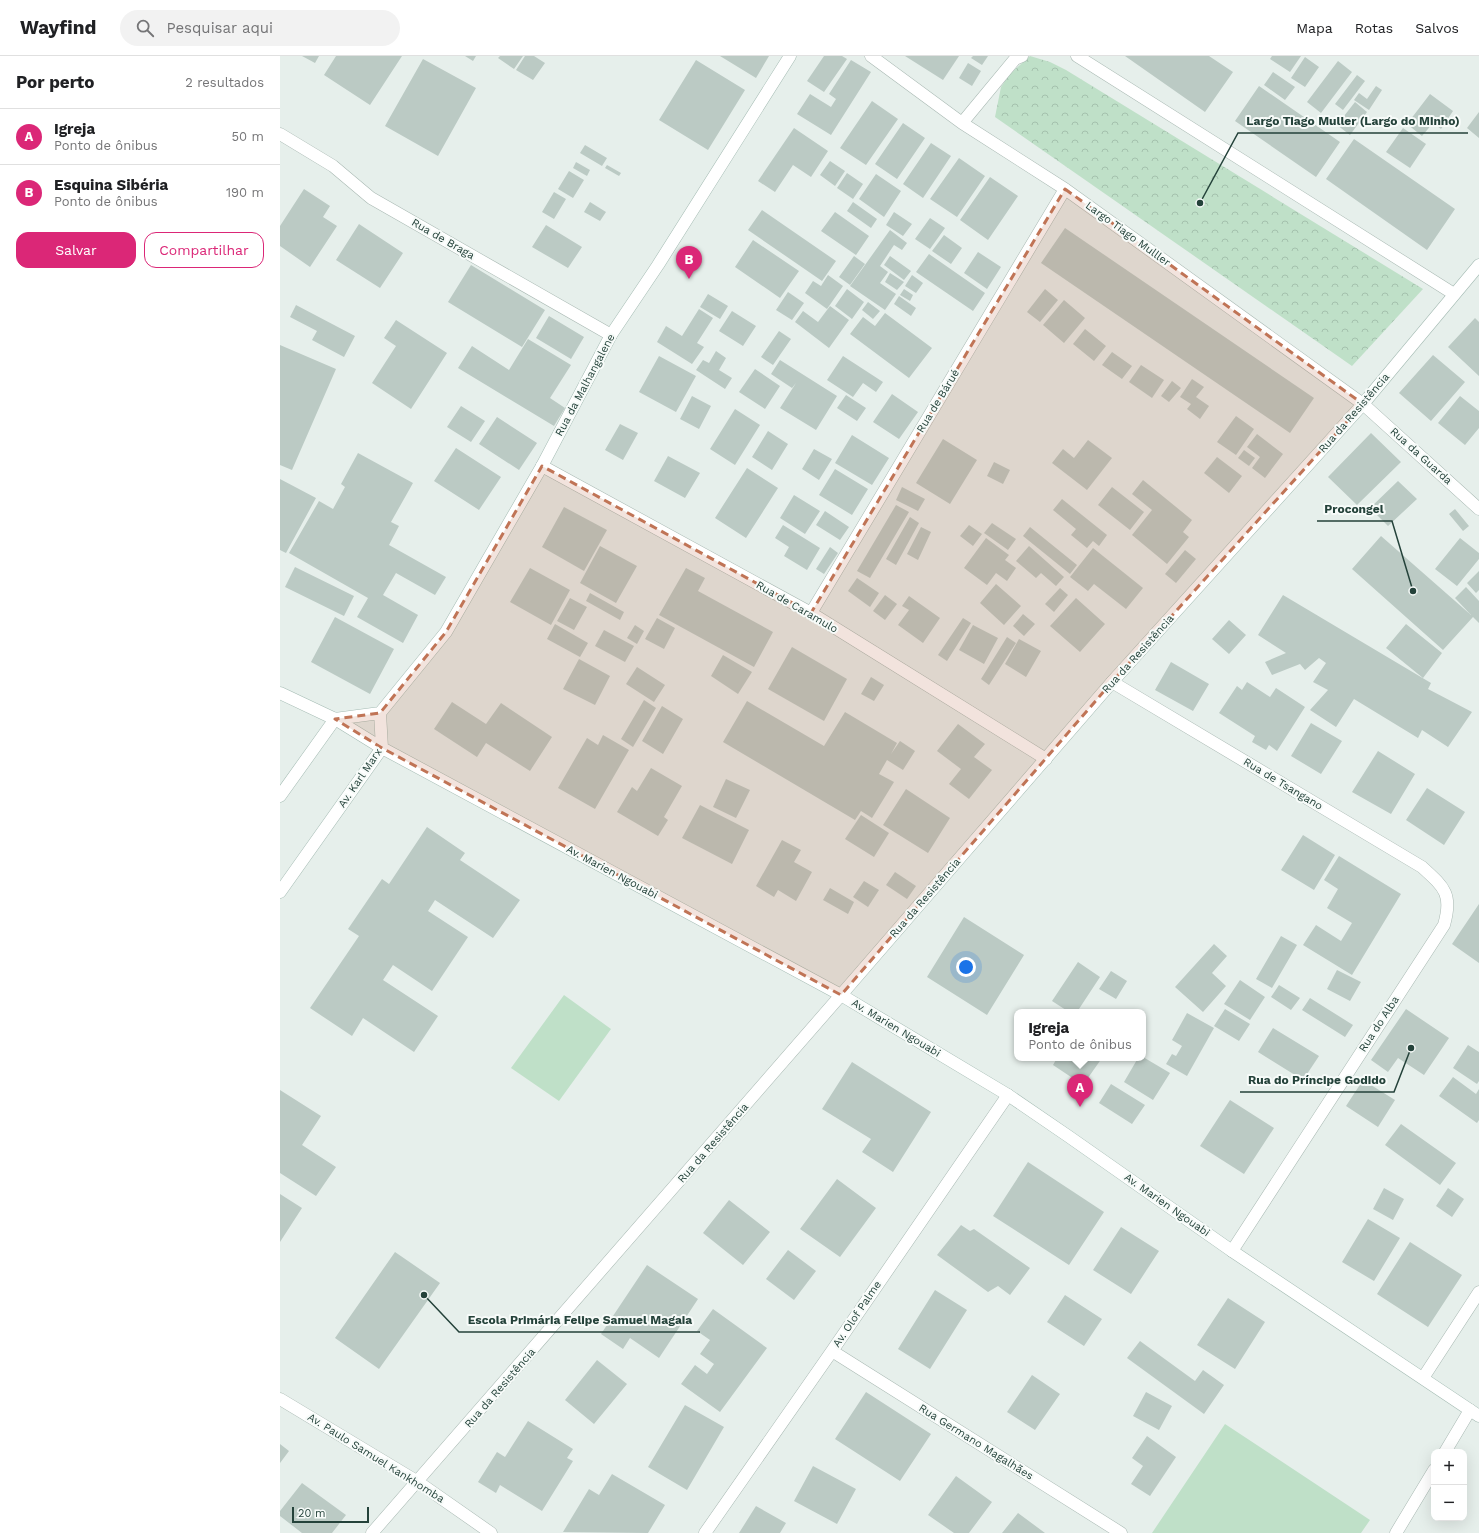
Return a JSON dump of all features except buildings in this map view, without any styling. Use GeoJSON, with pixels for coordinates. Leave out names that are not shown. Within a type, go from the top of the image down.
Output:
{"type":"FeatureCollection","features":[{"type":"Feature","properties":{"kind":"street","name":"Rua da Malhangalene"},"geometry":{"type":"LineString","coordinates":[[380,713],[446,632],[542,466],[611,335],[658,265],[790,56]]}},
{"type":"Feature","properties":{"kind":"street","name":"Largo Tiago Mulller"},"geometry":{"type":"LineString","coordinates":[[871,56],[962,123],[1065,189],[1363,404]]}},
{"type":"Feature","properties":{"kind":"street"},"geometry":{"type":"LineString","coordinates":[[962,123],[1015,59],[1022,56]]}},
{"type":"Feature","properties":{"kind":"street"},"geometry":{"type":"LineString","coordinates":[[1077,56],[1454,294]]}},
{"type":"Feature","properties":{"kind":"street","name":"Rua de Braga"},"geometry":{"type":"LineString","coordinates":[[280,134],[333,166],[371,198],[611,335]]}},
{"type":"Feature","properties":{"kind":"street","name":"Rua de Bárué"},"geometry":{"type":"LineString","coordinates":[[811,613],[1065,189]]}},
{"type":"Feature","properties":{"kind":"street","name":"Rua da Resistência"},"geometry":{"type":"LineString","coordinates":[[372,1533],[418,1482],[1112,682],[1363,404],[1479,265]]}},
{"type":"Feature","properties":{"kind":"street","name":"Rua da Guarda"},"geometry":{"type":"LineString","coordinates":[[1363,404],[1479,508]]}},
{"type":"Feature","properties":{"kind":"street","name":"Rua de Caramulo"},"geometry":{"type":"LineString","coordinates":[[542,466],[811,613],[1046,759]]}},
{"type":"Feature","properties":{"kind":"street","name":"Rua de Tsangano"},"geometry":{"type":"LineString","coordinates":[[1112,682],[1422,867],[1438,881],[1447,894]]}},
{"type":"Feature","properties":{"kind":"street","name":"Av. Marien Ngouabi"},"geometry":{"type":"LineString","coordinates":[[280,693],[336,719],[382,748],[841,995],[1008,1095],[1232,1251],[1475,1413]]}},
{"type":"Feature","properties":{"kind":"street"},"geometry":{"type":"LineString","coordinates":[[280,796],[336,719],[380,713]]}},
{"type":"Feature","properties":{"kind":"street","name":"Av. Karl Marx"},"geometry":{"type":"LineString","coordinates":[[280,892],[382,748],[380,713]]}},
{"type":"Feature","properties":{"kind":"street","name":"Rua do Alba"},"geometry":{"type":"LineString","coordinates":[[1232,1251],[1444,925],[1448,911],[1447,894]]}},
{"type":"Feature","properties":{"kind":"street","name":"Av. Olof Palme"},"geometry":{"type":"LineString","coordinates":[[705,1533],[1008,1095]]}},
{"type":"Feature","properties":{"kind":"street"},"geometry":{"type":"LineString","coordinates":[[1423,1378],[1479,1292]]}},
{"type":"Feature","properties":{"kind":"street","name":"Rua Germano Magalhães"},"geometry":{"type":"LineString","coordinates":[[832,1351],[1121,1532]]}},
{"type":"Feature","properties":{"kind":"street","name":"Av. Paulo Samuel Kankhomba"},"geometry":{"type":"LineString","coordinates":[[280,1399],[418,1482],[491,1533]]}},
{"type":"Feature","properties":{"kind":"street"},"geometry":{"type":"LineString","coordinates":[[1447,1449],[1475,1413]]}},
{"type":"Feature","properties":{"kind":"street"},"geometry":{"type":"LineString","coordinates":[[1396,1533],[1431,1475]]}},
{"type":"Feature","properties":{"kind":"highlighted area"},"geometry":{"type":"Polygon","coordinates":[[[1065,189],[1363,404],[1112,682],[841,995],[382,748],[335,719],[380,713],[446,632],[542,466],[811,613],[1065,189]]]}},
{"type":"Feature","properties":{"kind":"green space"},"geometry":{"type":"Polygon","coordinates":[[[1030,56],[1050,62],[1066,70],[1423,289],[1352,366],[995,117],[1001,87],[1010,74],[1030,56]]]}},
{"type":"Feature","properties":{"kind":"green space"},"geometry":{"type":"Polygon","coordinates":[[[564,995],[611,1029],[559,1101],[511,1068],[564,995]]]}},
{"type":"Feature","properties":{"kind":"green space"},"geometry":{"type":"Polygon","coordinates":[[[1225,1424],[1370,1520],[1361,1533],[1152,1533],[1225,1424]]]}},
{"type":"Feature","properties":{"kind":"place","name":"Largo Tiago Muller (Largo do Minho)"},"geometry":{"type":"Point","coordinates":[1200,203]}},
{"type":"Feature","properties":{"kind":"place","name":"Esquina Sibéria"},"geometry":{"type":"Point","coordinates":[689,279]}},
{"type":"Feature","properties":{"kind":"place","name":"Procongel"},"geometry":{"type":"Point","coordinates":[1413,591]}},
{"type":"Feature","properties":{"kind":"place","name":"Rua do Príncipe Godido"},"geometry":{"type":"Point","coordinates":[1411,1048]}},
{"type":"Feature","properties":{"kind":"place","name":"Igreja"},"geometry":{"type":"Point","coordinates":[1080,1107]}},
{"type":"Feature","properties":{"kind":"place","name":"Escola Primária Felipe Samuel Magaia"},"geometry":{"type":"Point","coordinates":[424,1295]}}]}
